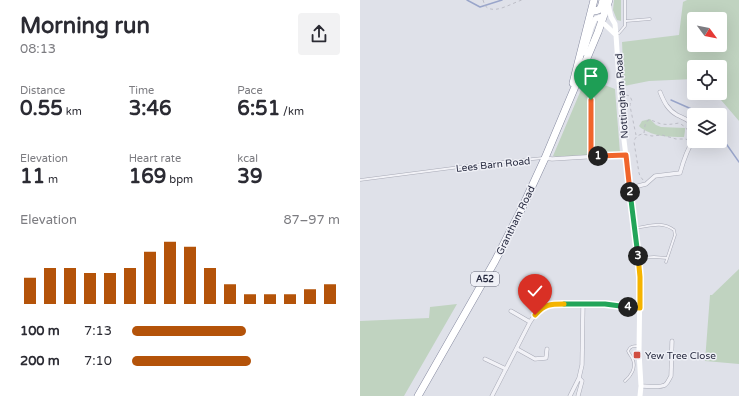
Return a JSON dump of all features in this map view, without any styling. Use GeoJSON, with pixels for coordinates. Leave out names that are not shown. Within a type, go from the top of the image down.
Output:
{"type":"FeatureCollection","features":[{"type":"Feature","properties":{"kind":"highway","name":"Grantham Road"},"geometry":{"type":"LineString","coordinates":[[568,102],[576,70],[599,12],[606,1]]}},
{"type":"Feature","properties":{"kind":"highway","name":"A52"},"geometry":{"type":"LineString","coordinates":[[599,12],[606,1]]}},
{"type":"Feature","properties":{"kind":"highway","name":"Grantham Road"},"geometry":{"type":"LineString","coordinates":[[418,396],[495,261],[522,208],[568,102],[599,12]]}},
{"type":"Feature","properties":{"kind":"street"},"geometry":{"type":"LineString","coordinates":[[576,70],[582,61],[592,25],[599,12],[608,26],[616,34]]}},
{"type":"Feature","properties":{"kind":"street","name":"Nottingham Road"},"geometry":{"type":"LineString","coordinates":[[599,12],[615,24],[622,124],[641,287],[639,346],[640,396]]}},
{"type":"Feature","properties":{"kind":"street"},"geometry":{"type":"LineString","coordinates":[[660,92],[669,109],[687,119]]}},
{"type":"Feature","properties":{"kind":"street"},"geometry":{"type":"LineString","coordinates":[[630,188],[646,184],[656,176],[680,173],[689,148]]}},
{"type":"Feature","properties":{"kind":"street","name":"Lees Barn Road"},"geometry":{"type":"LineString","coordinates":[[545,158],[552,159],[626,155]]}},
{"type":"Feature","properties":{"kind":"street"},"geometry":{"type":"LineString","coordinates":[[492,396],[530,322],[539,311],[546,306],[554,304],[605,304],[640,308]]}},
{"type":"Feature","properties":{"kind":"street"},"geometry":{"type":"LineString","coordinates":[[570,396],[579,378],[582,365],[583,304]]}},
{"type":"Feature","properties":{"kind":"street"},"geometry":{"type":"LineString","coordinates":[[511,311],[530,322]]}},
{"type":"Feature","properties":{"kind":"street"},"geometry":{"type":"LineString","coordinates":[[641,386],[660,386],[665,385],[669,381],[671,376],[672,341]]}},
{"type":"Feature","properties":{"kind":"street"},"geometry":{"type":"LineString","coordinates":[[667,347],[672,347]]}},
{"type":"Feature","properties":{"kind":"street"},"geometry":{"type":"LineString","coordinates":[[517,349],[535,358],[546,358],[546,350]]}},
{"type":"Feature","properties":{"kind":"street"},"geometry":{"type":"LineString","coordinates":[[485,359],[506,369]]}},
{"type":"Feature","properties":{"kind":"street"},"geometry":{"type":"LineString","coordinates":[[578,396],[582,381],[579,378]]}},
{"type":"Feature","properties":{"kind":"lane"},"geometry":{"type":"LineString","coordinates":[[616,34],[619,33],[625,26],[625,0]]}},
{"type":"Feature","properties":{"kind":"lane"},"geometry":{"type":"LineString","coordinates":[[626,21],[650,19]]}},
{"type":"Feature","properties":{"kind":"lane","name":"Lees Barn Road"},"geometry":{"type":"LineString","coordinates":[[360,180],[483,164],[545,158]]}},
{"type":"Feature","properties":{"kind":"lane"},"geometry":{"type":"LineString","coordinates":[[635,228],[660,224],[674,230],[675,235],[666,262]]}},
{"type":"Feature","properties":{"kind":"lane"},"geometry":{"type":"LineString","coordinates":[[638,258],[667,258]]}},
{"type":"Feature","properties":{"kind":"lane"},"geometry":{"type":"LineString","coordinates":[[625,381],[629,378],[633,371],[634,363],[628,351],[629,348],[631,346],[639,346]]}},
{"type":"Feature","properties":{"kind":"path"},"geometry":{"type":"LineString","coordinates":[[483,0],[488,9],[502,9],[507,5],[522,0]]}},
{"type":"Feature","properties":{"kind":"path"},"geometry":{"type":"LineString","coordinates":[[587,93],[589,94],[591,100],[591,157]]}},
{"type":"Feature","properties":{"kind":"path"},"geometry":{"type":"LineString","coordinates":[[623,94],[632,98],[630,106],[637,136]]}},
{"type":"Feature","properties":{"kind":"path"},"geometry":{"type":"LineString","coordinates":[[644,134],[645,125],[648,120],[653,120],[656,123],[671,125],[679,123],[688,129],[688,137],[686,139],[676,139],[666,135],[652,136],[644,134],[637,136],[634,139],[639,173],[646,184]]}},
{"type":"Feature","properties":{"kind":"green space"},"geometry":{"type":"Polygon","coordinates":[[[614,0],[621,0],[621,21],[617,20],[613,10],[614,0]]]}},
{"type":"Feature","properties":{"kind":"green space"},"geometry":{"type":"Polygon","coordinates":[[[687,0],[739,0],[739,121],[721,100],[727,100],[727,60],[687,60],[687,79],[649,81],[624,86],[622,42],[679,35],[683,2],[687,0]]]}},
{"type":"Feature","properties":{"kind":"green space"},"geometry":{"type":"Polygon","coordinates":[[[586,78],[615,89],[620,153],[553,156],[586,78]]]}},
{"type":"Feature","properties":{"kind":"green space"},"geometry":{"type":"Polygon","coordinates":[[[650,119],[656,125],[661,127],[685,128],[684,137],[667,137],[657,135],[646,131],[639,126],[642,121],[650,119]]]}},
{"type":"Feature","properties":{"kind":"green space"},"geometry":{"type":"Polygon","coordinates":[[[739,269],[739,364],[705,361],[710,295],[712,295],[739,269]]]}},
{"type":"Feature","properties":{"kind":"green space"},"geometry":{"type":"Polygon","coordinates":[[[457,304],[404,396],[360,396],[360,321],[429,318],[430,307],[457,304]]]}},
{"type":"Feature","properties":{"kind":"waterway"},"geometry":{"type":"LineString","coordinates":[[467,0],[480,7],[502,0]]}},
{"type":"Feature","properties":{"kind":"waterway"},"geometry":{"type":"LineString","coordinates":[[671,100],[689,108]]}},
{"type":"Feature","properties":{"kind":"waterway"},"geometry":{"type":"LineString","coordinates":[[727,145],[739,162]]}},
{"type":"Feature","properties":{"kind":"place","name":"Yew Tree Close"},"geometry":{"type":"Point","coordinates":[637,355]}},
{"type":"Feature","properties":{"kind":"route"},"geometry":{"type":"LineString","coordinates":[[535,315],[542,308],[550,304],[605,304],[640,308],[641,287],[626,155],[591,157],[591,100]]}}]}
